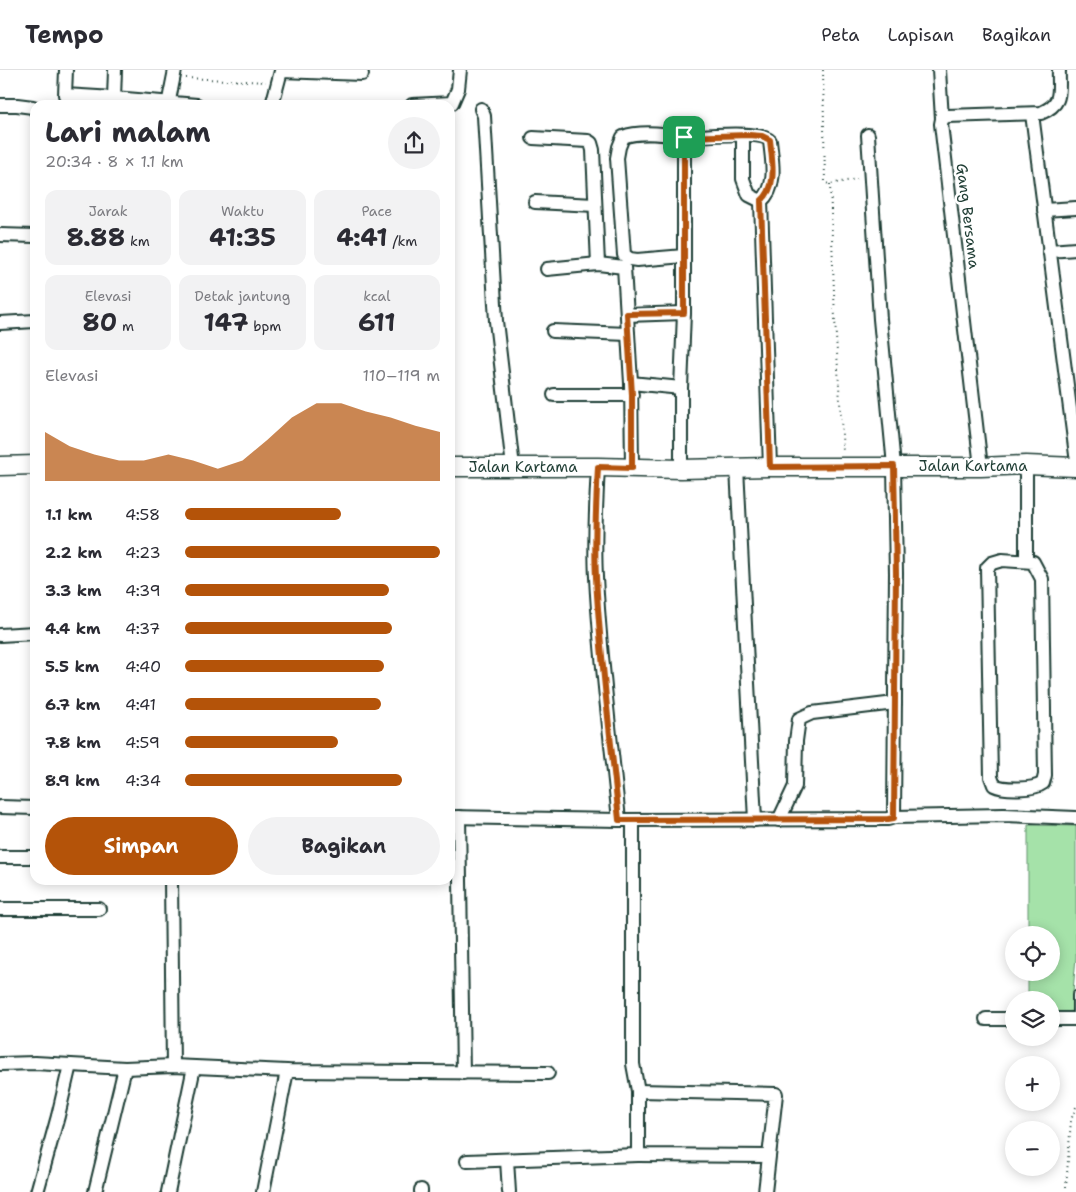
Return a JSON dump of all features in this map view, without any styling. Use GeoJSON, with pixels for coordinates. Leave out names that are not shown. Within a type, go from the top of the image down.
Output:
{"type":"FeatureCollection","features":[{"type":"Feature","properties":{"kind":"main road","name":"Jalan Kartama"},"geometry":{"type":"LineString","coordinates":[[455,467],[681,469],[1026,465],[1076,467]]}},
{"type":"Feature","properties":{"kind":"main road"},"geometry":{"type":"LineString","coordinates":[[0,466],[30,466]]}},
{"type":"Feature","properties":{"kind":"street"},"geometry":{"type":"LineString","coordinates":[[66,70],[65,95],[132,100]]}},
{"type":"Feature","properties":{"kind":"street"},"geometry":{"type":"LineString","coordinates":[[114,98],[115,70]]}},
{"type":"Feature","properties":{"kind":"street"},"geometry":{"type":"LineString","coordinates":[[453,100],[458,89],[460,70]]}},
{"type":"Feature","properties":{"kind":"street","name":"Gang Bersama"},"geometry":{"type":"LineString","coordinates":[[939,70],[944,151],[981,467]]}},
{"type":"Feature","properties":{"kind":"street"},"geometry":{"type":"LineString","coordinates":[[942,119],[947,116],[1041,113],[1054,106],[1057,101],[1058,70]]}},
{"type":"Feature","properties":{"kind":"street"},"geometry":{"type":"LineString","coordinates":[[273,100],[281,71],[362,74]]}},
{"type":"Feature","properties":{"kind":"street"},"geometry":{"type":"LineString","coordinates":[[169,100],[174,74]]}},
{"type":"Feature","properties":{"kind":"street"},"geometry":{"type":"LineString","coordinates":[[0,105],[30,107]]}},
{"type":"Feature","properties":{"kind":"street"},"geometry":{"type":"LineString","coordinates":[[481,109],[484,116],[496,321],[513,467]]}},
{"type":"Feature","properties":{"kind":"street"},"geometry":{"type":"LineString","coordinates":[[1032,114],[1076,455]]}},
{"type":"Feature","properties":{"kind":"street"},"geometry":{"type":"LineString","coordinates":[[684,256],[637,260],[630,259],[624,255],[617,158],[623,137],[628,135],[661,134],[684,137],[762,136],[770,140],[773,165],[771,190],[761,201]]}},
{"type":"Feature","properties":{"kind":"street"},"geometry":{"type":"LineString","coordinates":[[742,135],[743,179],[749,195],[761,201]]}},
{"type":"Feature","properties":{"kind":"street"},"geometry":{"type":"LineString","coordinates":[[868,135],[880,319],[894,466],[896,573],[894,818]]}},
{"type":"Feature","properties":{"kind":"street"},"geometry":{"type":"LineString","coordinates":[[681,469],[681,388],[684,313],[684,137]]}},
{"type":"Feature","properties":{"kind":"street"},"geometry":{"type":"LineString","coordinates":[[532,138],[588,141],[591,143],[593,150],[598,264]]}},
{"type":"Feature","properties":{"kind":"street"},"geometry":{"type":"LineString","coordinates":[[761,201],[770,467]]}},
{"type":"Feature","properties":{"kind":"street"},"geometry":{"type":"LineString","coordinates":[[535,202],[595,205]]}},
{"type":"Feature","properties":{"kind":"street"},"geometry":{"type":"LineString","coordinates":[[1044,210],[1076,208]]}},
{"type":"Feature","properties":{"kind":"street"},"geometry":{"type":"LineString","coordinates":[[0,236],[30,236]]}},
{"type":"Feature","properties":{"kind":"street"},"geometry":{"type":"LineString","coordinates":[[1049,251],[1076,249]]}},
{"type":"Feature","properties":{"kind":"street"},"geometry":{"type":"LineString","coordinates":[[547,269],[598,264],[624,267],[632,389],[632,468]]}},
{"type":"Feature","properties":{"kind":"street"},"geometry":{"type":"LineString","coordinates":[[627,314],[684,313]]}},
{"type":"Feature","properties":{"kind":"street"},"geometry":{"type":"LineString","coordinates":[[0,323],[30,321]]}},
{"type":"Feature","properties":{"kind":"street"},"geometry":{"type":"LineString","coordinates":[[553,331],[628,334]]}},
{"type":"Feature","properties":{"kind":"street"},"geometry":{"type":"LineString","coordinates":[[554,395],[632,389],[681,388]]}},
{"type":"Feature","properties":{"kind":"street"},"geometry":{"type":"LineString","coordinates":[[1026,465],[1026,560]]}},
{"type":"Feature","properties":{"kind":"street"},"geometry":{"type":"LineString","coordinates":[[598,467],[596,576],[603,667],[619,820]]}},
{"type":"Feature","properties":{"kind":"street"},"geometry":{"type":"LineString","coordinates":[[737,468],[756,820]]}},
{"type":"Feature","properties":{"kind":"street"},"geometry":{"type":"LineString","coordinates":[[1002,560],[1026,560],[1033,562],[1042,579],[1044,775],[1043,783],[1038,787],[1000,788],[994,785],[991,777],[987,568],[992,563],[1002,560]]}},
{"type":"Feature","properties":{"kind":"street"},"geometry":{"type":"LineString","coordinates":[[0,634],[30,633]]}},
{"type":"Feature","properties":{"kind":"street"},"geometry":{"type":"LineString","coordinates":[[779,820],[795,786],[796,741],[800,719],[812,713],[895,703]]}},
{"type":"Feature","properties":{"kind":"street"},"geometry":{"type":"LineString","coordinates":[[0,807],[30,808]]}},
{"type":"Feature","properties":{"kind":"street"},"geometry":{"type":"LineString","coordinates":[[463,1072],[455,817],[779,820],[1004,815],[1076,818]]}},
{"type":"Feature","properties":{"kind":"street"},"geometry":{"type":"LineString","coordinates":[[633,820],[633,1064],[638,1092],[638,1156]]}},
{"type":"Feature","properties":{"kind":"street"},"geometry":{"type":"LineString","coordinates":[[0,857],[30,857]]}},
{"type":"Feature","properties":{"kind":"street"},"geometry":{"type":"LineString","coordinates":[[171,885],[173,1066]]}},
{"type":"Feature","properties":{"kind":"street"},"geometry":{"type":"LineString","coordinates":[[0,909],[99,909]]}},
{"type":"Feature","properties":{"kind":"street"},"geometry":{"type":"LineString","coordinates":[[986,1018],[1005,1019]]}},
{"type":"Feature","properties":{"kind":"street"},"geometry":{"type":"LineString","coordinates":[[1060,1019],[1076,1019]]}},
{"type":"Feature","properties":{"kind":"street"},"geometry":{"type":"LineString","coordinates":[[0,1064],[125,1068],[173,1066],[287,1071],[548,1073]]}},
{"type":"Feature","properties":{"kind":"street"},"geometry":{"type":"LineString","coordinates":[[37,1192],[70,1065]]}},
{"type":"Feature","properties":{"kind":"street"},"geometry":{"type":"LineString","coordinates":[[168,1192],[194,1067]]}},
{"type":"Feature","properties":{"kind":"street"},"geometry":{"type":"LineString","coordinates":[[95,1192],[125,1068]]}},
{"type":"Feature","properties":{"kind":"street"},"geometry":{"type":"LineString","coordinates":[[263,1192],[287,1071]]}},
{"type":"Feature","properties":{"kind":"street"},"geometry":{"type":"LineString","coordinates":[[638,1092],[776,1094],[765,1192]]}},
{"type":"Feature","properties":{"kind":"street"},"geometry":{"type":"LineString","coordinates":[[467,1161],[638,1156],[769,1156]]}},
{"type":"Feature","properties":{"kind":"street"},"geometry":{"type":"LineString","coordinates":[[507,1160],[509,1192]]}},
{"type":"Feature","properties":{"kind":"lane"},"geometry":{"type":"LineString","coordinates":[[1076,995],[1076,1019]]}},
{"type":"Feature","properties":{"kind":"path"},"geometry":{"type":"LineString","coordinates":[[824,70],[825,183],[830,184],[857,179]]}},
{"type":"Feature","properties":{"kind":"path"},"geometry":{"type":"LineString","coordinates":[[174,74],[278,82]]}},
{"type":"Feature","properties":{"kind":"path"},"geometry":{"type":"LineString","coordinates":[[830,184],[835,319],[844,467]]}},
{"type":"Feature","properties":{"kind":"path"},"geometry":{"type":"LineString","coordinates":[[1066,1187],[1071,1120],[1076,1107]]}},
{"type":"Feature","properties":{"kind":"green space"},"geometry":{"type":"Polygon","coordinates":[[[1028,825],[1076,826],[1076,957],[1071,1014],[1060,1014],[1060,991],[1028,991],[1028,981],[1060,981],[1060,926],[1028,926],[1028,825]]]}},
{"type":"Feature","properties":{"kind":"route"},"geometry":{"type":"LineString","coordinates":[[749,135],[762,136],[770,140],[773,165],[771,190],[761,201],[770,467],[894,466],[896,573],[894,818],[619,820],[603,667],[596,576],[598,467],[632,468],[632,395],[627,314],[684,313],[684,137],[749,135]]}}]}
